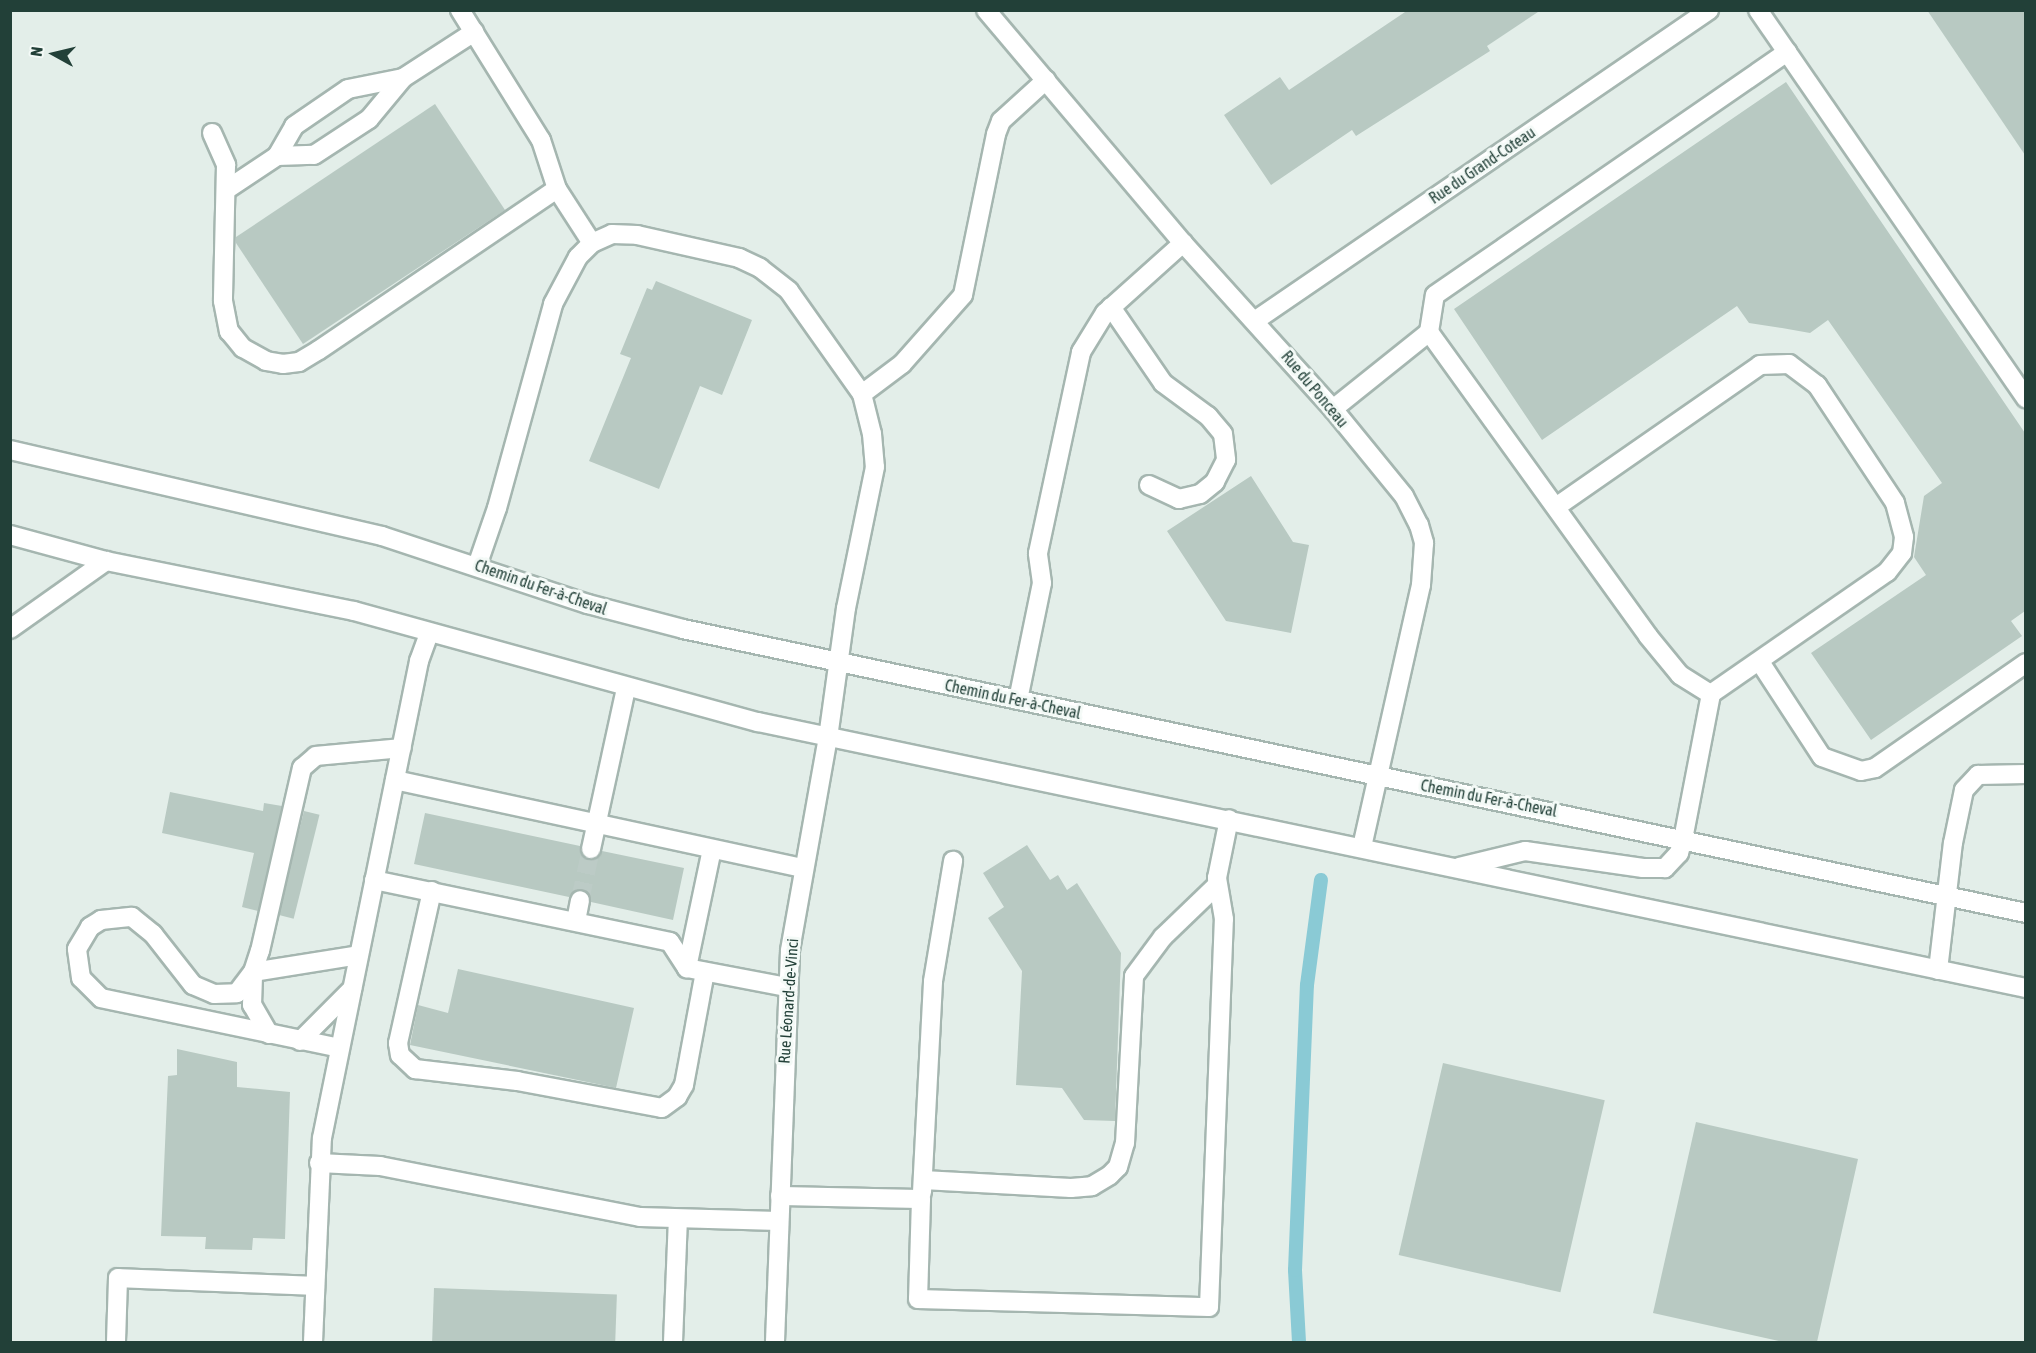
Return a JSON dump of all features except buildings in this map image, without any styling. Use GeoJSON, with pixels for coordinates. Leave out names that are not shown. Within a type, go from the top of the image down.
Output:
{"type":"FeatureCollection","features":[{"type":"Feature","properties":{"kind":"street"},"geometry":{"type":"LineString","coordinates":[[460,10],[541,140],[557,189],[592,243],[578,257],[553,304],[497,508],[477,566]]}},
{"type":"Feature","properties":{"kind":"street","name":"Rue du Ponceau"},"geometry":{"type":"LineString","coordinates":[[986,10],[1183,243],[1256,320],[1333,409],[1404,496],[1424,543],[1421,585],[1362,847]]}},
{"type":"Feature","properties":{"kind":"street","name":"Rue du Grand-Coteau"},"geometry":{"type":"LineString","coordinates":[[1256,320],[1708,10]]}},
{"type":"Feature","properties":{"kind":"street"},"geometry":{"type":"LineString","coordinates":[[1758,10],[2025,398]]}},
{"type":"Feature","properties":{"kind":"street"},"geometry":{"type":"LineString","coordinates":[[277,156],[314,155],[369,119],[403,78],[474,32]]}},
{"type":"Feature","properties":{"kind":"street"},"geometry":{"type":"LineString","coordinates":[[1333,409],[1429,332],[1435,295],[1787,52]]}},
{"type":"Feature","properties":{"kind":"street"},"geometry":{"type":"LineString","coordinates":[[225,190],[277,156],[294,126],[348,89],[403,78]]}},
{"type":"Feature","properties":{"kind":"street"},"geometry":{"type":"LineString","coordinates":[[862,394],[902,364],[963,295],[996,134],[1001,121],[1046,80]]}},
{"type":"Feature","properties":{"kind":"street"},"geometry":{"type":"LineString","coordinates":[[212,133],[223,151],[225,190],[223,301],[229,331],[243,348],[266,361],[283,364],[299,362],[319,350],[557,189]]}},
{"type":"Feature","properties":{"kind":"street","name":"Rue Léonard-de-Vinci"},"geometry":{"type":"LineString","coordinates":[[592,243],[612,234],[637,235],[739,258],[760,268],[789,291],[862,394],[871,424],[875,467],[837,662],[828,737],[802,868],[787,987],[775,1342]]}},
{"type":"Feature","properties":{"kind":"street"},"geometry":{"type":"LineString","coordinates":[[1018,700],[1042,583],[1038,553],[1081,352],[1095,324],[1183,243]]}},
{"type":"Feature","properties":{"kind":"street"},"geometry":{"type":"LineString","coordinates":[[1111,307],[1163,383],[1208,416],[1223,434],[1226,460],[1215,482],[1200,494],[1179,499],[1149,485]]}},
{"type":"Feature","properties":{"kind":"street"},"geometry":{"type":"LineString","coordinates":[[1429,332],[1668,662],[1692,685],[1711,694]]}},
{"type":"Feature","properties":{"kind":"street"},"geometry":{"type":"LineString","coordinates":[[1458,867],[1525,850],[1655,869],[1673,861],[1683,838],[1711,694],[1887,572],[1902,553],[1904,537],[1895,503],[1817,385],[1789,364],[1760,365],[1556,507]]}},
{"type":"Feature","properties":{"kind":"street","name":"Chemin du Fer-à-Cheval"},"geometry":{"type":"LineString","coordinates":[[10,450],[312,518],[477,566],[624,615],[1378,776],[1683,838],[2025,913]]}},
{"type":"Feature","properties":{"kind":"street"},"geometry":{"type":"LineString","coordinates":[[10,535],[106,561],[320,603],[626,689],[828,737],[1458,867],[2025,988]]}},
{"type":"Feature","properties":{"kind":"street"},"geometry":{"type":"LineString","coordinates":[[10,629],[106,561]]}},
{"type":"Feature","properties":{"kind":"street"},"geometry":{"type":"LineString","coordinates":[[313,1342],[319,1163],[340,1048],[419,661],[429,634]]}},
{"type":"Feature","properties":{"kind":"street"},"geometry":{"type":"LineString","coordinates":[[1760,662],[1822,757],[1861,771],[1875,768],[2025,663]]}},
{"type":"Feature","properties":{"kind":"street"},"geometry":{"type":"LineString","coordinates":[[591,849],[626,689]]}},
{"type":"Feature","properties":{"kind":"street"},"geometry":{"type":"LineString","coordinates":[[269,1034],[252,1005],[253,972],[302,768],[316,756],[402,748]]}},
{"type":"Feature","properties":{"kind":"street"},"geometry":{"type":"LineString","coordinates":[[1938,970],[1953,843],[1964,790],[1978,775],[2025,774]]}},
{"type":"Feature","properties":{"kind":"street"},"geometry":{"type":"LineString","coordinates":[[395,780],[802,868]]}},
{"type":"Feature","properties":{"kind":"street"},"geometry":{"type":"LineString","coordinates":[[953,861],[933,981],[918,1299],[1209,1306],[1224,919],[1217,885],[1229,819]]}},
{"type":"Feature","properties":{"kind":"street"},"geometry":{"type":"LineString","coordinates":[[687,968],[712,849]]}},
{"type":"Feature","properties":{"kind":"street"},"geometry":{"type":"LineString","coordinates":[[374,880],[670,942],[687,968],[787,987]]}},
{"type":"Feature","properties":{"kind":"street"},"geometry":{"type":"LineString","coordinates":[[923,1180],[1071,1188],[1092,1186],[1118,1167],[1125,1143],[1134,976],[1163,937],[1217,885]]}},
{"type":"Feature","properties":{"kind":"street"},"geometry":{"type":"LineString","coordinates":[[432,891],[398,1043],[400,1055],[415,1069],[517,1081],[662,1108],[677,1097],[684,1084],[705,972]]}},
{"type":"Feature","properties":{"kind":"street"},"geometry":{"type":"LineString","coordinates":[[576,921],[580,900]]}},
{"type":"Feature","properties":{"kind":"street"},"geometry":{"type":"LineString","coordinates":[[340,1048],[101,998],[81,978],[77,949],[90,927],[101,920],[132,917],[143,923],[182,972],[203,992],[226,996],[237,993],[253,972],[359,955]]}},
{"type":"Feature","properties":{"kind":"street"},"geometry":{"type":"LineString","coordinates":[[300,1041],[352,989]]}},
{"type":"Feature","properties":{"kind":"street"},"geometry":{"type":"LineString","coordinates":[[319,1163],[380,1166],[613,1212],[678,1220],[778,1221]]}},
{"type":"Feature","properties":{"kind":"street"},"geometry":{"type":"LineString","coordinates":[[780,1196],[921,1199]]}},
{"type":"Feature","properties":{"kind":"street"},"geometry":{"type":"LineString","coordinates":[[673,1342],[678,1220]]}},
{"type":"Feature","properties":{"kind":"street"},"geometry":{"type":"LineString","coordinates":[[116,1342],[118,1278],[315,1286]]}},
{"type":"Feature","properties":{"kind":"waterway"},"geometry":{"type":"LineString","coordinates":[[1299,1342],[1295,1270],[1307,985],[1321,880]]}},
{"type":"Feature","properties":{"kind":"tunnel"},"geometry":{"type":"LineString","coordinates":[[580,900],[591,849]]}}]}
